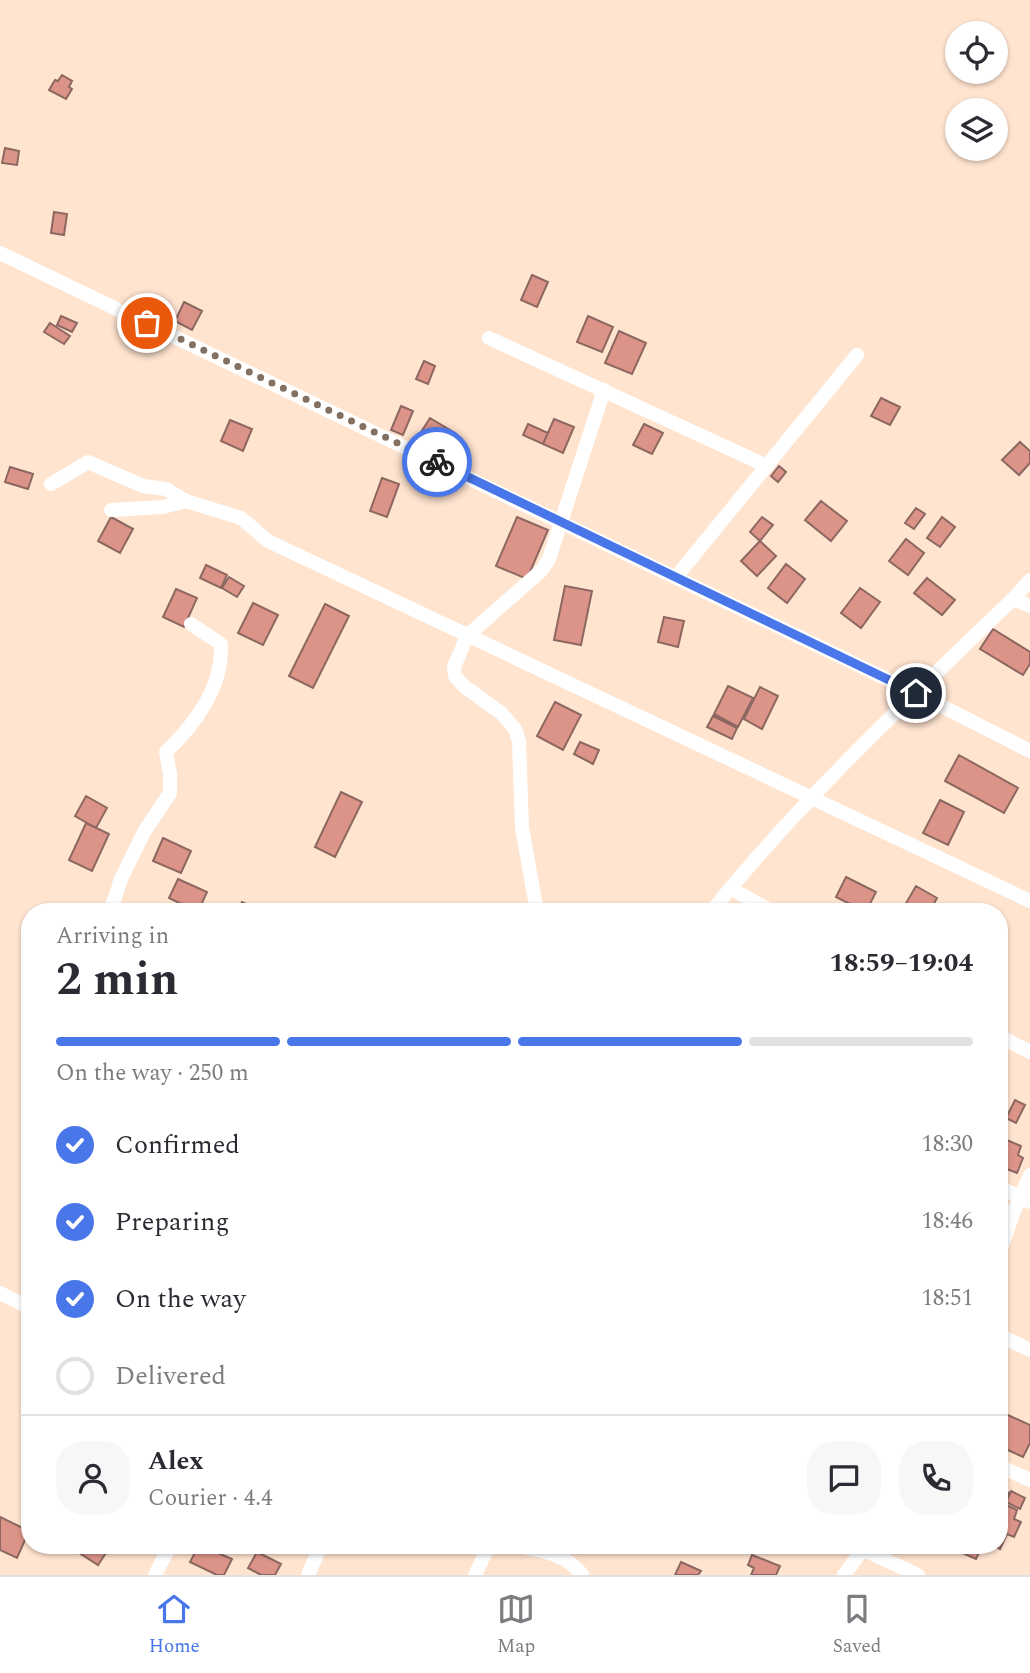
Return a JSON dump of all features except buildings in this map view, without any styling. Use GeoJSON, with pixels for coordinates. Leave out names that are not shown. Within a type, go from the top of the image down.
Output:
{"type":"FeatureCollection","features":[{"type":"Feature","properties":{"kind":"street"},"geometry":{"type":"LineString","coordinates":[[0,253],[916,693],[1030,751]]}},
{"type":"Feature","properties":{"kind":"street"},"geometry":{"type":"LineString","coordinates":[[489,338],[767,466]]}},
{"type":"Feature","properties":{"kind":"street"},"geometry":{"type":"LineString","coordinates":[[676,577],[857,355]]}},
{"type":"Feature","properties":{"kind":"street"},"geometry":{"type":"LineString","coordinates":[[535,903],[522,827],[519,741],[515,729],[501,713],[464,686],[455,676],[454,667],[467,636],[542,570],[549,559],[604,390]]}},
{"type":"Feature","properties":{"kind":"street"},"geometry":{"type":"LineString","coordinates":[[51,484],[88,462],[143,486],[166,489],[186,501],[241,518],[268,541],[1030,901]]}},
{"type":"Feature","properties":{"kind":"street"},"geometry":{"type":"LineString","coordinates":[[111,510],[163,507],[186,501]]}},
{"type":"Feature","properties":{"kind":"street"},"geometry":{"type":"LineString","coordinates":[[718,903],[812,798],[1030,580]]}},
{"type":"Feature","properties":{"kind":"street"},"geometry":{"type":"LineString","coordinates":[[1013,599],[1030,606]]}},
{"type":"Feature","properties":{"kind":"street"},"geometry":{"type":"LineString","coordinates":[[113,903],[121,879],[144,832],[170,793],[166,752],[188,732],[214,691],[222,660],[221,644],[191,624]]}},
{"type":"Feature","properties":{"kind":"street"},"geometry":{"type":"LineString","coordinates":[[730,888],[757,903]]}},
{"type":"Feature","properties":{"kind":"street"},"geometry":{"type":"LineString","coordinates":[[1008,1041],[1030,1052]]}},
{"type":"Feature","properties":{"kind":"street"},"geometry":{"type":"LineString","coordinates":[[1008,1235],[1025,1199],[1030,1175]]}},
{"type":"Feature","properties":{"kind":"street"},"geometry":{"type":"LineString","coordinates":[[1008,1191],[1025,1199]]}},
{"type":"Feature","properties":{"kind":"street"},"geometry":{"type":"LineString","coordinates":[[0,1293],[21,1304]]}},
{"type":"Feature","properties":{"kind":"street"},"geometry":{"type":"LineString","coordinates":[[1008,1339],[1030,1350]]}},
{"type":"Feature","properties":{"kind":"street"},"geometry":{"type":"LineString","coordinates":[[1008,1470],[1030,1480]]}},
{"type":"Feature","properties":{"kind":"street"},"geometry":{"type":"LineString","coordinates":[[155,1575],[166,1554]]}},
{"type":"Feature","properties":{"kind":"street"},"geometry":{"type":"LineString","coordinates":[[308,1575],[317,1554]]}},
{"type":"Feature","properties":{"kind":"street"},"geometry":{"type":"LineString","coordinates":[[475,1575],[485,1554]]}},
{"type":"Feature","properties":{"kind":"street"},"geometry":{"type":"LineString","coordinates":[[552,1554],[575,1564],[582,1575]]}},
{"type":"Feature","properties":{"kind":"street"},"geometry":{"type":"LineString","coordinates":[[844,1575],[857,1554]]}},
{"type":"Feature","properties":{"kind":"street"},"geometry":{"type":"LineString","coordinates":[[875,1554],[918,1575]]}},
{"type":"Feature","properties":{"kind":"way so far"},"geometry":{"type":"LineString","coordinates":[[147,323],[437,462]]}},
{"type":"Feature","properties":{"kind":"route"},"geometry":{"type":"LineString","coordinates":[[437,462],[916,693]]}}]}
